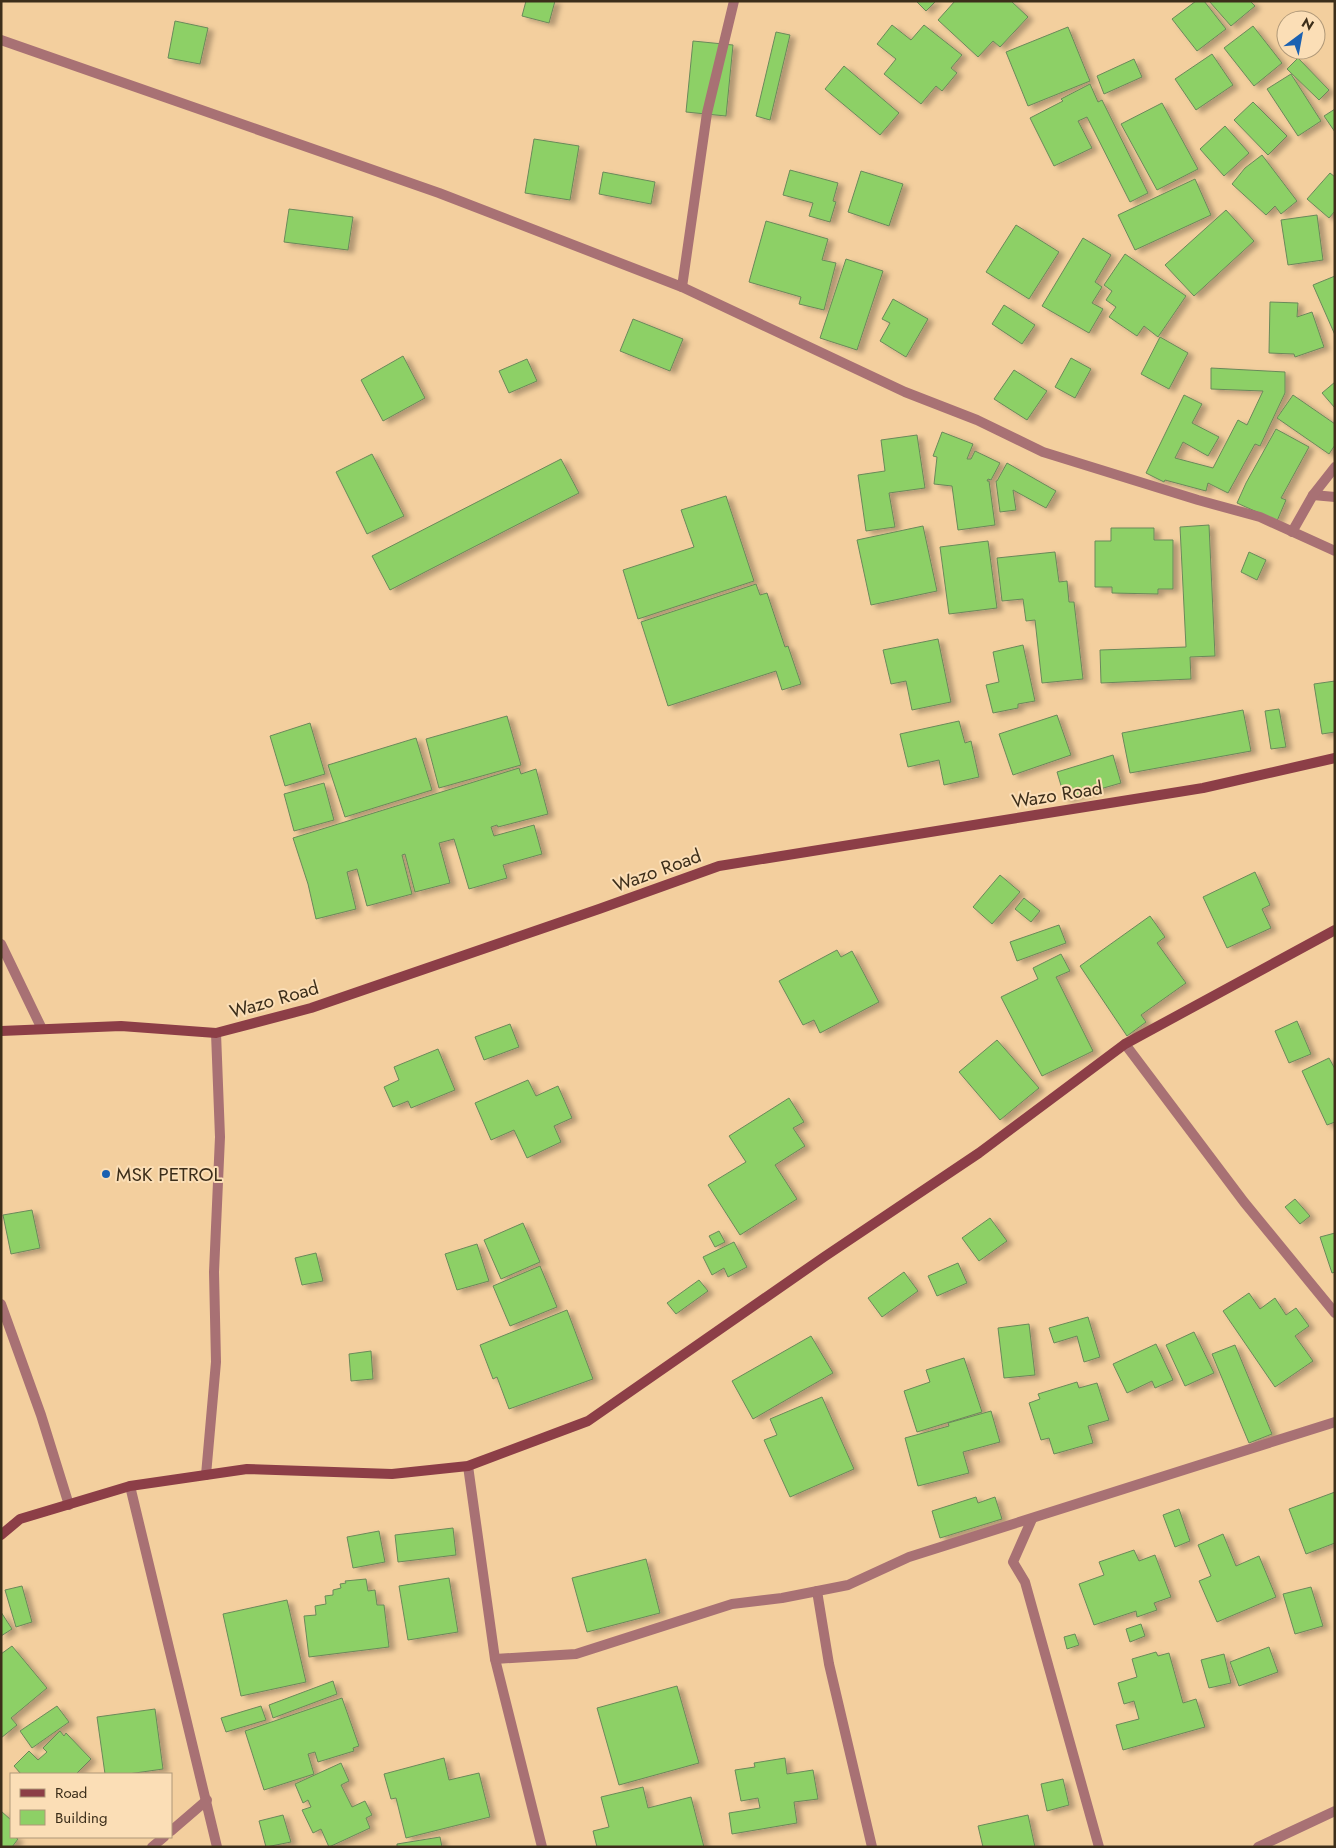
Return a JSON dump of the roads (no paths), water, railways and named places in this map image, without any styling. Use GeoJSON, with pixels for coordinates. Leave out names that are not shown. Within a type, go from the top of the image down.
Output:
{"type":"FeatureCollection","features":[{"type":"Feature","properties":{"kind":"street"},"geometry":{"type":"LineString","coordinates":[[682,287],[707,113],[734,1]]}},
{"type":"Feature","properties":{"kind":"street"},"geometry":{"type":"LineString","coordinates":[[1,40],[440,193],[682,287],[904,392],[978,420],[1042,452],[1260,517],[1335,550]]}},
{"type":"Feature","properties":{"kind":"street"},"geometry":{"type":"LineString","coordinates":[[1292,532],[1313,495],[1335,467]]}},
{"type":"Feature","properties":{"kind":"street"},"geometry":{"type":"LineString","coordinates":[[1313,495],[1335,497]]}},
{"type":"Feature","properties":{"kind":"street","name":"Wazo Road"},"geometry":{"type":"LineString","coordinates":[[1,1031],[121,1026],[216,1033],[311,1008],[600,909],[718,866],[1203,788],[1335,758]]}},
{"type":"Feature","properties":{"kind":"street"},"geometry":{"type":"LineString","coordinates":[[1,1535],[20,1519],[130,1486],[247,1469],[392,1474],[468,1466],[588,1421],[824,1256],[979,1153],[1125,1044],[1335,930]]}},
{"type":"Feature","properties":{"kind":"street"},"geometry":{"type":"LineString","coordinates":[[1,944],[42,1029]]}},
{"type":"Feature","properties":{"kind":"street"},"geometry":{"type":"LineString","coordinates":[[206,1475],[216,1362],[214,1272],[220,1137],[216,1033]]}},
{"type":"Feature","properties":{"kind":"street"},"geometry":{"type":"LineString","coordinates":[[1125,1044],[1244,1202],[1335,1313]]}},
{"type":"Feature","properties":{"kind":"street"},"geometry":{"type":"LineString","coordinates":[[1,1304],[41,1415],[69,1505]]}},
{"type":"Feature","properties":{"kind":"street"},"geometry":{"type":"LineString","coordinates":[[495,1659],[576,1654],[732,1604],[782,1598],[848,1585],[909,1557],[1335,1422]]}},
{"type":"Feature","properties":{"kind":"street"},"geometry":{"type":"LineString","coordinates":[[468,1466],[495,1659],[542,1847]]}},
{"type":"Feature","properties":{"kind":"street"},"geometry":{"type":"LineString","coordinates":[[130,1486],[217,1847]]}},
{"type":"Feature","properties":{"kind":"street"},"geometry":{"type":"LineString","coordinates":[[1032,1519],[1014,1562],[1025,1582],[1099,1847]]}},
{"type":"Feature","properties":{"kind":"street"},"geometry":{"type":"LineString","coordinates":[[816,1591],[829,1664],[872,1847]]}},
{"type":"Feature","properties":{"kind":"street"},"geometry":{"type":"LineString","coordinates":[[172,1830],[207,1800]]}},
{"type":"Feature","properties":{"kind":"street"},"geometry":{"type":"LineString","coordinates":[[1258,1847],[1335,1811]]}},
{"type":"Feature","properties":{"kind":"street"},"geometry":{"type":"LineString","coordinates":[[152,1847],[163,1838]]}},
{"type":"Feature","properties":{"kind":"place","name":"MSK PETROL"},"geometry":{"type":"Point","coordinates":[106,1174]}}]}
